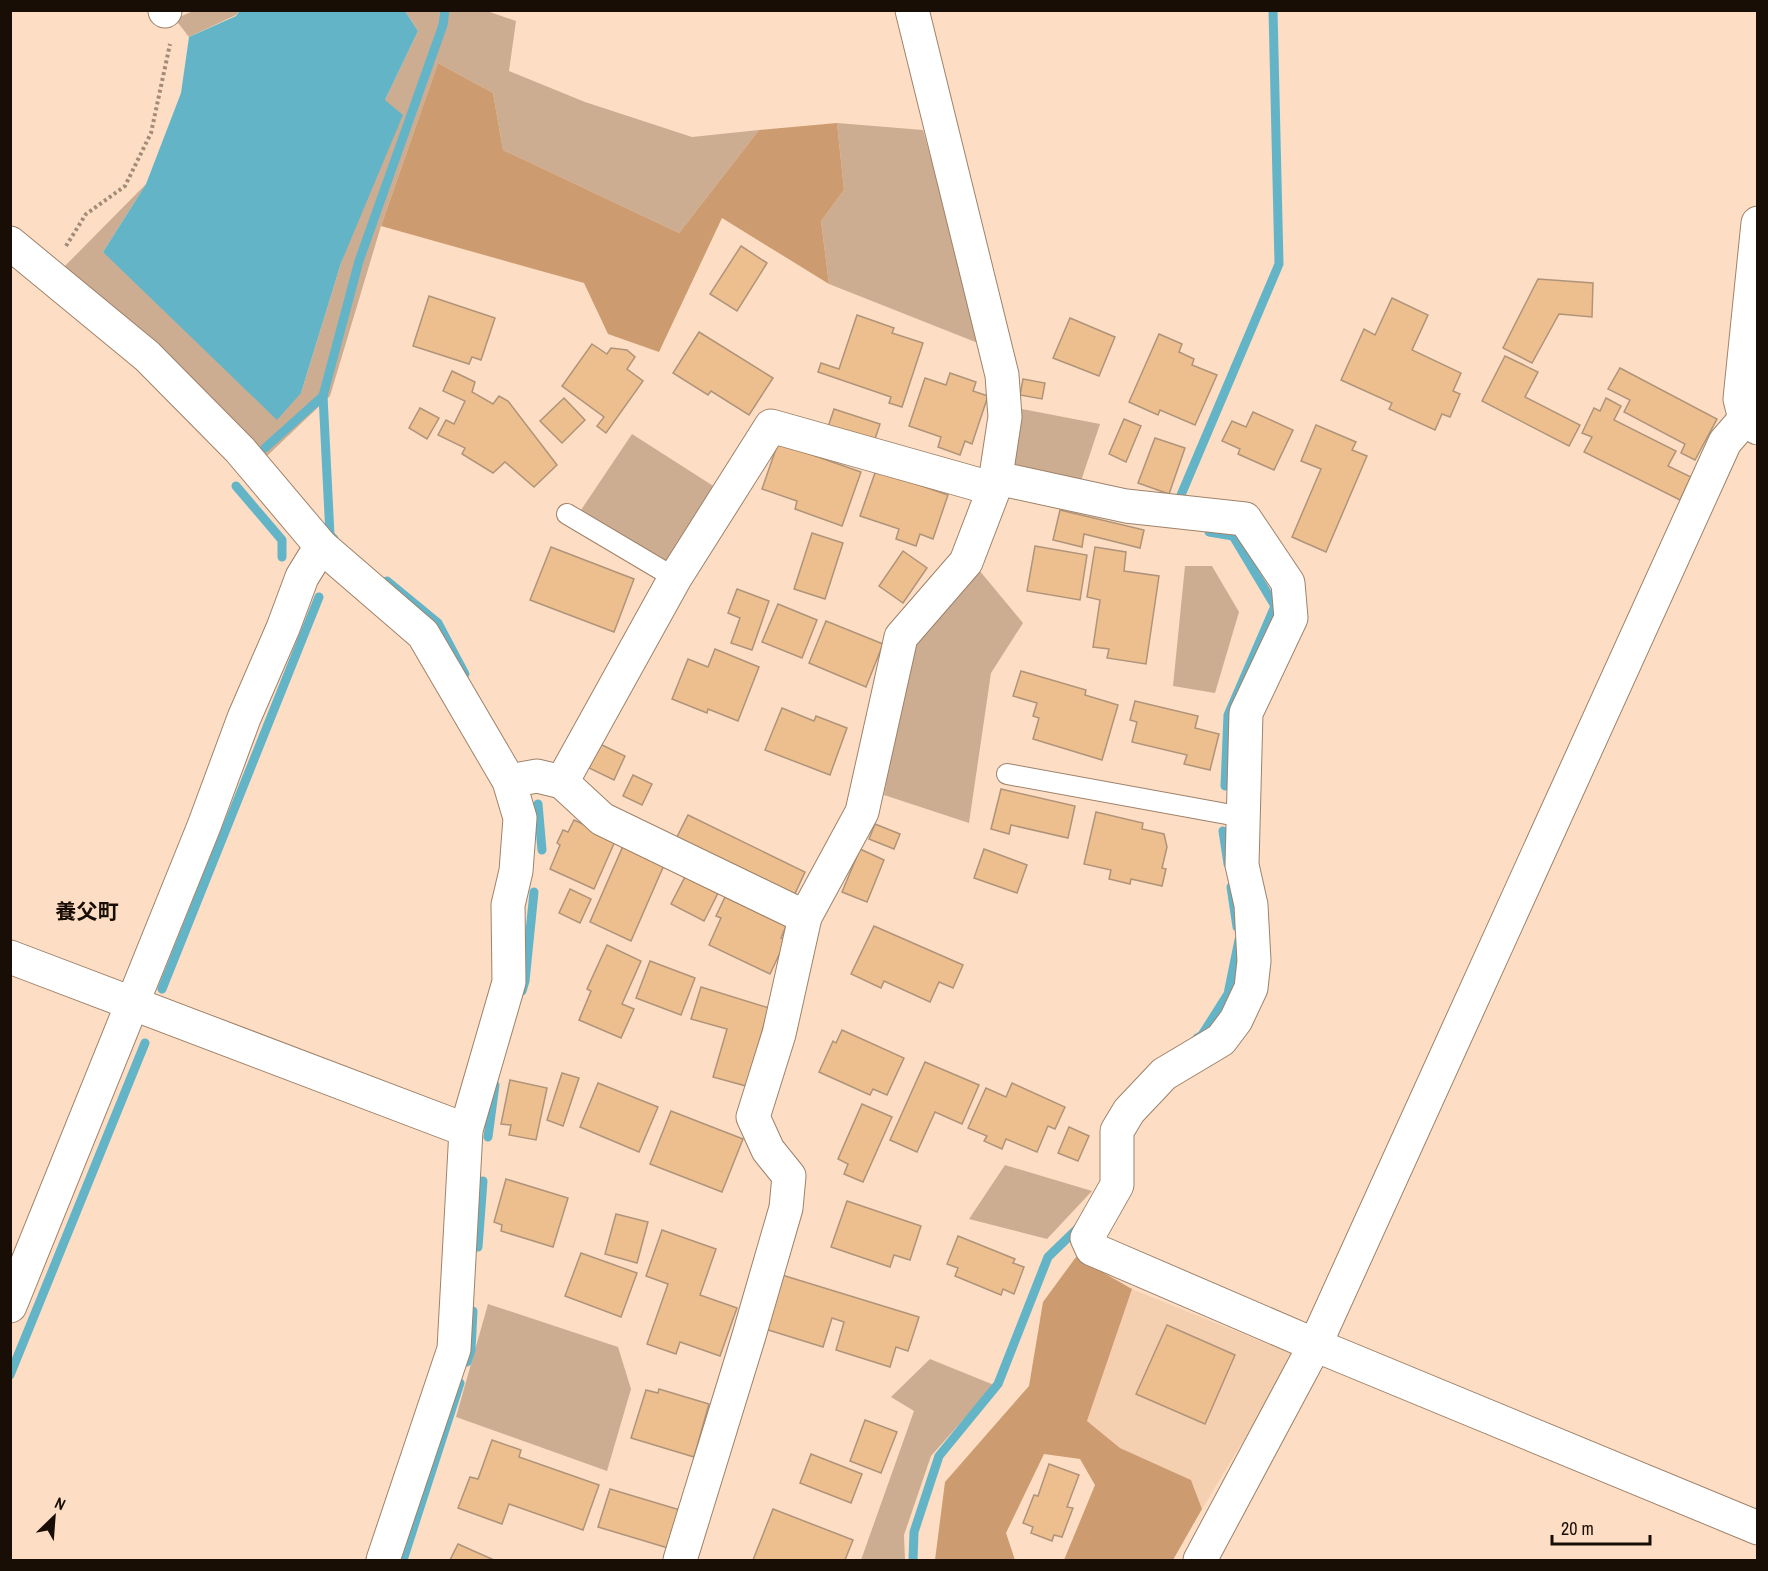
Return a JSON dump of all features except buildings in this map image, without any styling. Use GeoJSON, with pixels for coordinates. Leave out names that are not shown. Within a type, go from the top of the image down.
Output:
{"type":"FeatureCollection","features":[{"type":"Feature","properties":{"kind":"street"},"geometry":{"type":"LineString","coordinates":[[680,1560],[786,1208],[789,1176],[768,1150],[753,1117],[779,1034],[805,917],[862,812],[901,637],[966,562],[996,484],[1005,417],[1002,375],[912,10]]}},
{"type":"Feature","properties":{"kind":"street"},"geometry":{"type":"LineString","coordinates":[[1200,1560],[1315,1345],[1725,442],[1751,423],[1740,399],[1758,223]]}},
{"type":"Feature","properties":{"kind":"street"},"geometry":{"type":"LineString","coordinates":[[10,243],[147,356],[240,450],[321,546],[423,634],[509,781],[520,818],[516,871],[508,905],[509,982],[466,1130],[454,1349],[383,1560]]}},
{"type":"Feature","properties":{"kind":"street"},"geometry":{"type":"LineString","coordinates":[[562,782],[675,578],[771,426],[996,484],[1126,506],[1245,519],[1288,583],[1291,618],[1246,713],[1242,865],[1251,905],[1254,961],[1251,988],[1236,1020],[1221,1040],[1164,1074],[1129,1111],[1117,1131],[1117,1185],[1087,1238],[1092,1249],[1315,1345],[1758,1528]]}},
{"type":"Feature","properties":{"kind":"street"},"geometry":{"type":"LineString","coordinates":[[10,1306],[302,577],[321,546]]}},
{"type":"Feature","properties":{"kind":"street"},"geometry":{"type":"LineString","coordinates":[[509,781],[537,776],[562,782],[602,819],[805,917]]}},
{"type":"Feature","properties":{"kind":"street"},"geometry":{"type":"LineString","coordinates":[[10,957],[466,1130]]}},
{"type":"Feature","properties":{"kind":"lane"},"geometry":{"type":"LineString","coordinates":[[567,514],[675,578]]}},
{"type":"Feature","properties":{"kind":"lane"},"geometry":{"type":"LineString","coordinates":[[1007,774],[1244,817]]}},
{"type":"Feature","properties":{"kind":"path"},"geometry":{"type":"LineString","coordinates":[[47,275],[86,214],[125,186],[151,133],[171,42],[165,11]]}},
{"type":"Feature","properties":{"kind":"shaded area"},"geometry":{"type":"Polygon","coordinates":[[[193,11],[239,11],[236,15],[189,37],[175,19],[193,11]]]}},
{"type":"Feature","properties":{"kind":"shaded area"},"geometry":{"type":"Polygon","coordinates":[[[405,11],[487,11],[516,21],[509,71],[585,102],[692,137],[759,130],[679,233],[503,150],[493,93],[438,63],[381,226],[330,396],[267,456],[62,269],[146,184],[103,252],[301,393],[341,263],[385,100],[418,31],[405,11]]]}},
{"type":"Feature","properties":{"kind":"shaded area"},"geometry":{"type":"Polygon","coordinates":[[[438,63],[493,93],[503,150],[679,233],[759,130],[837,123],[844,190],[821,221],[829,284],[722,218],[659,352],[608,334],[584,283],[381,226],[438,63]]]}},
{"type":"Feature","properties":{"kind":"shaded area"},"geometry":{"type":"Polygon","coordinates":[[[837,123],[923,130],[983,345],[829,284],[821,221],[844,190],[837,123]]]}},
{"type":"Feature","properties":{"kind":"shaded area"},"geometry":{"type":"Polygon","coordinates":[[[1022,409],[1100,424],[1080,484],[1009,472],[1022,409]]]}},
{"type":"Feature","properties":{"kind":"shaded area"},"geometry":{"type":"Polygon","coordinates":[[[632,434],[718,489],[671,565],[581,510],[632,434]]]}},
{"type":"Feature","properties":{"kind":"shaded area"},"geometry":{"type":"Polygon","coordinates":[[[1185,566],[1212,566],[1239,612],[1215,693],[1173,686],[1185,566]]]}},
{"type":"Feature","properties":{"kind":"shaded area"},"geometry":{"type":"Polygon","coordinates":[[[979,570],[1023,623],[991,673],[969,823],[884,795],[908,663],[931,616],[979,570]]]}},
{"type":"Feature","properties":{"kind":"shaded area"},"geometry":{"type":"Polygon","coordinates":[[[1005,1165],[1092,1191],[1047,1239],[969,1219],[1005,1165]]]}},
{"type":"Feature","properties":{"kind":"shaded area"},"geometry":{"type":"Polygon","coordinates":[[[1076,1257],[1132,1289],[1087,1421],[1120,1448],[1191,1480],[1202,1509],[1173,1560],[1064,1560],[1095,1485],[1080,1459],[1044,1454],[1006,1533],[1015,1560],[935,1560],[945,1482],[1029,1386],[1043,1302],[1076,1257]]]}},
{"type":"Feature","properties":{"kind":"shaded area"},"geometry":{"type":"Polygon","coordinates":[[[1132,1289],[1295,1355],[1202,1509],[1191,1480],[1120,1448],[1087,1421],[1132,1289]]]}},
{"type":"Feature","properties":{"kind":"shaded area"},"geometry":{"type":"Polygon","coordinates":[[[488,1304],[618,1347],[631,1389],[607,1471],[456,1417],[488,1304]]]}},
{"type":"Feature","properties":{"kind":"shaded area"},"geometry":{"type":"Polygon","coordinates":[[[930,1359],[994,1385],[931,1456],[904,1535],[905,1560],[861,1560],[914,1411],[891,1397],[930,1359]]]}},
{"type":"Feature","properties":{"kind":"water"},"geometry":{"type":"Polygon","coordinates":[[[240,10],[405,11],[418,31],[385,100],[403,115],[341,263],[301,393],[277,420],[103,252],[146,184],[181,93],[189,37],[236,16],[240,10]]]}},
{"type":"Feature","properties":{"kind":"waterway"},"geometry":{"type":"LineString","coordinates":[[265,448],[323,396],[359,261],[443,25],[445,10]]}},
{"type":"Feature","properties":{"kind":"waterway"},"geometry":{"type":"LineString","coordinates":[[1181,495],[1279,264],[1273,10]]}},
{"type":"Feature","properties":{"kind":"waterway"},"geometry":{"type":"LineString","coordinates":[[323,396],[330,535],[334,539]]}},
{"type":"Feature","properties":{"kind":"waterway"},"geometry":{"type":"LineString","coordinates":[[236,486],[282,540],[282,557]]}},
{"type":"Feature","properties":{"kind":"waterway"},"geometry":{"type":"LineString","coordinates":[[1209,532],[1233,536],[1275,606],[1228,715],[1225,786]]}},
{"type":"Feature","properties":{"kind":"waterway"},"geometry":{"type":"LineString","coordinates":[[387,581],[438,623],[465,674]]}},
{"type":"Feature","properties":{"kind":"waterway"},"geometry":{"type":"LineString","coordinates":[[162,989],[319,597]]}},
{"type":"Feature","properties":{"kind":"waterway"},"geometry":{"type":"LineString","coordinates":[[538,804],[542,850]]}},
{"type":"Feature","properties":{"kind":"waterway"},"geometry":{"type":"LineString","coordinates":[[1223,831],[1228,864]]}},
{"type":"Feature","properties":{"kind":"waterway"},"geometry":{"type":"LineString","coordinates":[[1231,887],[1237,927]]}},
{"type":"Feature","properties":{"kind":"waterway"},"geometry":{"type":"LineString","coordinates":[[522,991],[534,892]]}},
{"type":"Feature","properties":{"kind":"waterway"},"geometry":{"type":"LineString","coordinates":[[1197,1038],[1202,1035],[1228,994],[1239,940]]}},
{"type":"Feature","properties":{"kind":"waterway"},"geometry":{"type":"LineString","coordinates":[[10,1375],[145,1043]]}},
{"type":"Feature","properties":{"kind":"waterway"},"geometry":{"type":"LineString","coordinates":[[488,1137],[495,1085]]}},
{"type":"Feature","properties":{"kind":"waterway"},"geometry":{"type":"LineString","coordinates":[[478,1247],[483,1181]]}},
{"type":"Feature","properties":{"kind":"waterway"},"geometry":{"type":"LineString","coordinates":[[913,1560],[914,1532],[939,1456],[998,1384],[1048,1257],[1080,1226]]}},
{"type":"Feature","properties":{"kind":"waterway"},"geometry":{"type":"LineString","coordinates":[[467,1362],[471,1350],[473,1311]]}},
{"type":"Feature","properties":{"kind":"waterway"},"geometry":{"type":"LineString","coordinates":[[403,1560],[460,1383]]}},
{"type":"Feature","properties":{"kind":"district","name":"養父町"},"geometry":{"type":"Point","coordinates":[87,911]}}]}
